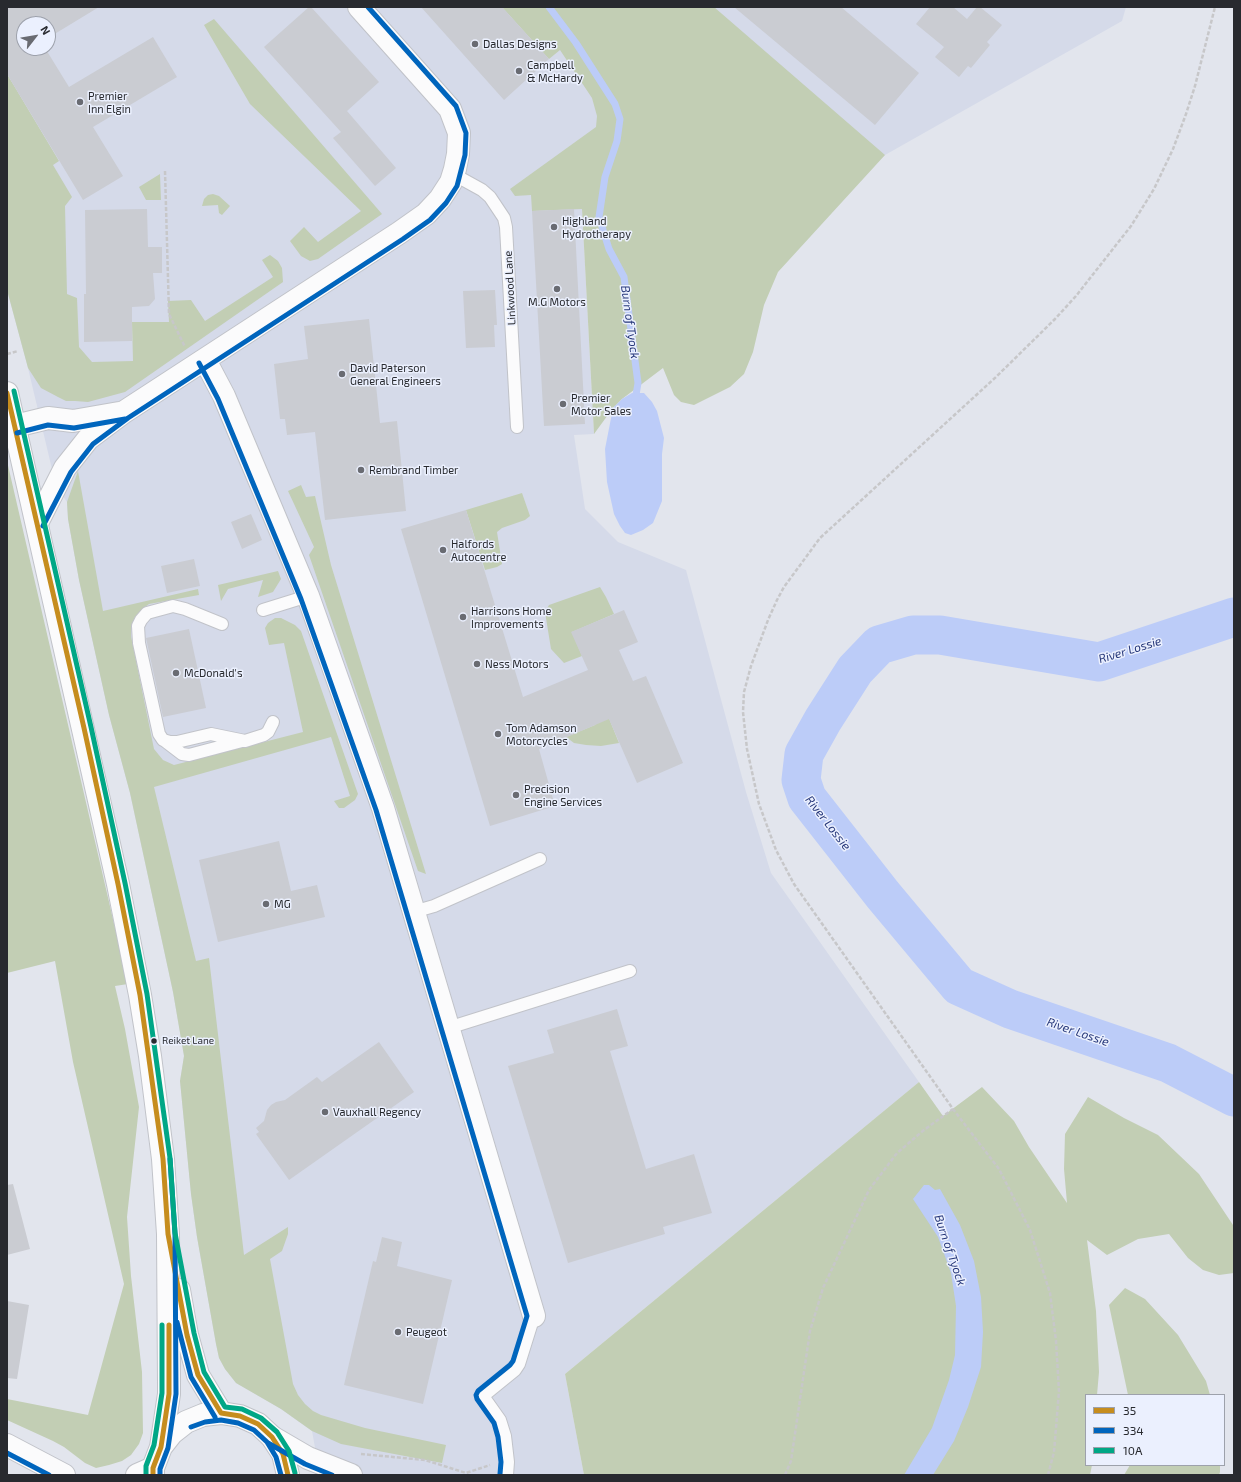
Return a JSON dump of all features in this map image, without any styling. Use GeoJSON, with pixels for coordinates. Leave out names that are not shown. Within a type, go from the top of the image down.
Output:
{"type":"FeatureCollection","features":[{"type":"Feature","properties":{"kind":"main road"},"geometry":{"type":"LineString","coordinates":[[37,523],[65,468],[88,439],[124,412],[426,214],[440,200],[451,182],[458,154],[459,133],[450,109],[359,7]]}},
{"type":"Feature","properties":{"kind":"main road"},"geometry":{"type":"LineString","coordinates":[[199,363],[224,396],[308,596],[383,808],[534,1316]]}},
{"type":"Feature","properties":{"kind":"main road"},"geometry":{"type":"LineString","coordinates":[[7,393],[118,884],[140,995],[162,1159],[168,1234],[169,1394],[161,1447]]}},
{"type":"Feature","properties":{"kind":"main road"},"geometry":{"type":"LineString","coordinates":[[15,426],[48,418],[73,421],[124,412]]}},
{"type":"Feature","properties":{"kind":"main road"},"geometry":{"type":"LineString","coordinates":[[168,1234],[187,1335],[198,1375],[221,1413]]}},
{"type":"Feature","properties":{"kind":"main road"},"geometry":{"type":"LineString","coordinates":[[148,1473],[161,1447],[172,1433],[186,1422],[203,1415],[221,1413],[240,1416],[258,1424],[272,1437],[308,1458],[351,1475]]}},
{"type":"Feature","properties":{"kind":"main road"},"geometry":{"type":"LineString","coordinates":[[272,1437],[283,1454],[288,1475]]}},
{"type":"Feature","properties":{"kind":"main road"},"geometry":{"type":"LineString","coordinates":[[7,1445],[64,1475]]}},
{"type":"Feature","properties":{"kind":"lane","name":"Linkwood Lane"},"geometry":{"type":"LineString","coordinates":[[453,174],[482,190],[490,197],[504,218],[506,227],[517,427]]}},
{"type":"Feature","properties":{"kind":"lane"},"geometry":{"type":"LineString","coordinates":[[263,610],[308,596]]}},
{"type":"Feature","properties":{"kind":"lane"},"geometry":{"type":"LineString","coordinates":[[222,624],[185,609],[173,606],[147,613],[141,620],[138,626],[139,643],[159,734],[163,740],[170,742],[177,742],[211,734],[245,741],[264,736],[268,732],[273,722]]}},
{"type":"Feature","properties":{"kind":"lane"},"geometry":{"type":"LineString","coordinates":[[413,912],[434,906],[540,859]]}},
{"type":"Feature","properties":{"kind":"lane"},"geometry":{"type":"LineString","coordinates":[[448,1028],[630,971]]}},
{"type":"Feature","properties":{"kind":"lane"},"geometry":{"type":"LineString","coordinates":[[507,1475],[508,1462],[505,1436],[500,1420],[482,1396],[515,1370],[519,1364],[534,1316]]}},
{"type":"Feature","properties":{"kind":"path"},"geometry":{"type":"LineString","coordinates":[[1048,1475],[1054,1452],[1059,1391],[1056,1341],[1050,1292],[1030,1230],[999,1169],[953,1109],[794,884],[776,850],[760,804],[747,749],[742,712],[744,692],[753,660],[777,600],[784,586],[820,538],[996,377],[1055,319],[1076,296],[1131,226],[1154,189],[1173,149],[1190,100],[1215,7]]}},
{"type":"Feature","properties":{"kind":"path"},"geometry":{"type":"LineString","coordinates":[[165,171],[169,314],[199,363]]}},
{"type":"Feature","properties":{"kind":"path"},"geometry":{"type":"LineString","coordinates":[[7,354],[18,351]]}},
{"type":"Feature","properties":{"kind":"path"},"geometry":{"type":"LineString","coordinates":[[785,1475],[791,1461],[810,1331],[823,1288],[869,1190],[897,1153],[924,1130],[953,1109]]}},
{"type":"Feature","properties":{"kind":"path"},"geometry":{"type":"LineString","coordinates":[[354,1452],[361,1454],[425,1460],[466,1473],[484,1467],[508,1462]]}},
{"type":"Feature","properties":{"kind":"shaded area"},"geometry":{"type":"Polygon","coordinates":[[[7,7],[1126,7],[1122,21],[885,155],[638,383],[582,208],[594,434],[574,435],[585,509],[618,542],[686,570],[746,792],[771,873],[919,1082],[565,1374],[584,1475],[320,1475],[312,1431],[281,1409],[236,1383],[225,1369],[219,1358],[197,1237],[191,1194],[180,1081],[184,1056],[173,992],[130,793],[109,715],[79,580],[68,519],[67,502],[56,486],[28,368],[7,290],[7,7]]]}},
{"type":"Feature","properties":{"kind":"green space"},"geometry":{"type":"Polygon","coordinates":[[[502,7],[714,7],[885,155],[778,272],[764,305],[753,352],[744,374],[730,387],[694,405],[681,402],[674,395],[663,368],[622,399],[613,408],[594,434],[582,209],[532,211],[531,195],[515,196],[510,189],[596,127],[597,116],[592,98],[560,50],[549,59],[502,7]]]}},
{"type":"Feature","properties":{"kind":"green space"},"geometry":{"type":"Polygon","coordinates":[[[214,19],[382,214],[318,259],[310,261],[301,256],[290,241],[304,227],[318,242],[361,211],[250,104],[204,25],[214,19]]]}},
{"type":"Feature","properties":{"kind":"green space"},"geometry":{"type":"Polygon","coordinates":[[[7,74],[59,161],[53,165],[72,197],[65,206],[67,294],[77,298],[79,347],[92,362],[133,361],[132,322],[169,322],[168,301],[191,300],[205,321],[273,277],[262,260],[270,255],[278,261],[282,268],[283,282],[125,392],[88,402],[66,401],[41,388],[28,368],[7,290],[7,74]]]}},
{"type":"Feature","properties":{"kind":"green space"},"geometry":{"type":"Polygon","coordinates":[[[160,174],[161,200],[146,200],[139,187],[160,174]]]}},
{"type":"Feature","properties":{"kind":"green space"},"geometry":{"type":"Polygon","coordinates":[[[213,194],[219,196],[230,206],[222,215],[219,213],[218,205],[202,206],[204,199],[208,195],[213,194]]]}},
{"type":"Feature","properties":{"kind":"green space"},"geometry":{"type":"Polygon","coordinates":[[[7,461],[128,984],[115,986],[125,1029],[139,1107],[127,1217],[131,1276],[142,1372],[143,1433],[139,1444],[131,1455],[122,1461],[96,1468],[85,1463],[64,1447],[53,1441],[7,1420],[7,1399],[88,1415],[124,1284],[73,1062],[55,961],[7,973],[7,461]]]}},
{"type":"Feature","properties":{"kind":"green space"},"geometry":{"type":"Polygon","coordinates":[[[78,471],[103,611],[198,589],[199,595],[149,604],[135,617],[131,627],[131,636],[154,749],[163,760],[174,765],[303,732],[284,643],[269,645],[265,628],[268,623],[275,618],[281,618],[295,625],[301,631],[358,794],[355,800],[344,808],[339,808],[334,801],[350,796],[331,737],[154,787],[196,961],[209,958],[244,1255],[288,1227],[288,1234],[282,1251],[270,1259],[293,1384],[298,1395],[305,1404],[313,1411],[321,1415],[365,1428],[446,1445],[442,1463],[341,1444],[312,1431],[281,1409],[236,1383],[225,1369],[219,1358],[197,1237],[191,1194],[180,1081],[184,1056],[173,992],[130,793],[109,715],[79,580],[68,519],[67,502],[78,471]]]}},
{"type":"Feature","properties":{"kind":"green space"},"geometry":{"type":"Polygon","coordinates":[[[301,485],[306,497],[315,496],[331,565],[426,874],[418,871],[309,555],[314,547],[288,491],[301,485]]]}},
{"type":"Feature","properties":{"kind":"green space"},"geometry":{"type":"Polygon","coordinates":[[[522,493],[530,516],[525,520],[502,528],[497,532],[502,564],[485,570],[466,510],[522,493]]]}},
{"type":"Feature","properties":{"kind":"green space"},"geometry":{"type":"Polygon","coordinates":[[[278,571],[281,579],[273,592],[258,597],[263,580],[228,589],[221,601],[218,585],[278,571]]]}},
{"type":"Feature","properties":{"kind":"green space"},"geometry":{"type":"Polygon","coordinates":[[[600,587],[614,614],[572,632],[582,656],[564,663],[551,649],[545,612],[549,605],[600,587]]]}},
{"type":"Feature","properties":{"kind":"green space"},"geometry":{"type":"Polygon","coordinates":[[[606,711],[619,743],[601,746],[586,745],[574,743],[566,737],[595,725],[606,711]]]}},
{"type":"Feature","properties":{"kind":"green space"},"geometry":{"type":"Polygon","coordinates":[[[919,1082],[943,1116],[982,1087],[1014,1121],[1029,1147],[1067,1203],[1064,1169],[1065,1134],[1088,1097],[1124,1118],[1158,1135],[1199,1174],[1233,1225],[1234,1273],[1219,1275],[1203,1270],[1188,1258],[1169,1234],[1138,1239],[1107,1255],[1087,1240],[1096,1311],[1099,1372],[1097,1394],[1085,1394],[1085,1466],[1092,1466],[1090,1475],[584,1475],[565,1374],[919,1082]]]}},
{"type":"Feature","properties":{"kind":"green space"},"geometry":{"type":"Polygon","coordinates":[[[1125,1288],[1145,1299],[1178,1335],[1206,1381],[1210,1394],[1128,1394],[1109,1305],[1125,1288]]]}},
{"type":"Feature","properties":{"kind":"green space"},"geometry":{"type":"Polygon","coordinates":[[[1129,1466],[1220,1466],[1219,1475],[1124,1475],[1129,1466]]]}},
{"type":"Feature","properties":{"kind":"water"},"geometry":{"type":"Polygon","coordinates":[[[632,393],[644,393],[652,402],[657,411],[664,438],[662,454],[662,501],[653,523],[643,530],[631,535],[625,533],[614,514],[607,482],[605,449],[613,408],[622,399],[632,393]]]}},
{"type":"Feature","properties":{"kind":"water"},"geometry":{"type":"Polygon","coordinates":[[[924,1185],[929,1185],[935,1190],[940,1189],[960,1225],[974,1261],[981,1297],[983,1332],[981,1367],[968,1407],[954,1441],[933,1475],[904,1475],[932,1428],[949,1380],[955,1355],[956,1306],[951,1273],[938,1237],[913,1199],[924,1185]]]}},
{"type":"Feature","properties":{"kind":"building","name":"Premier Inn Elgin"},"geometry":{"type":"Polygon","coordinates":[[[7,7],[99,7],[56,33],[56,16],[16,16],[16,56],[50,56],[69,87],[153,37],[177,77],[93,127],[123,176],[83,200],[7,74],[7,7]]]}},
{"type":"Feature","properties":{"kind":"building"},"geometry":{"type":"Polygon","coordinates":[[[309,7],[311,7],[379,82],[347,111],[396,168],[375,186],[333,138],[341,132],[264,47],[309,7]]]}},
{"type":"Feature","properties":{"kind":"building"},"geometry":{"type":"Polygon","coordinates":[[[421,7],[502,7],[549,59],[504,100],[421,7]]]}},
{"type":"Feature","properties":{"kind":"building"},"geometry":{"type":"Polygon","coordinates":[[[734,7],[841,7],[919,73],[875,125],[734,7]]]}},
{"type":"Feature","properties":{"kind":"building"},"geometry":{"type":"Polygon","coordinates":[[[930,7],[953,7],[967,19],[977,7],[980,7],[1002,25],[987,42],[990,45],[971,68],[968,66],[959,77],[935,57],[944,47],[916,24],[930,7]]]}},
{"type":"Feature","properties":{"kind":"building"},"geometry":{"type":"Polygon","coordinates":[[[147,209],[148,247],[162,247],[162,273],[153,273],[155,299],[149,306],[132,307],[132,341],[84,342],[84,294],[86,294],[85,210],[147,209]]]}},
{"type":"Feature","properties":{"kind":"building"},"geometry":{"type":"Polygon","coordinates":[[[574,209],[585,424],[544,426],[532,211],[574,209]]]}},
{"type":"Feature","properties":{"kind":"building"},"geometry":{"type":"Polygon","coordinates":[[[495,290],[497,325],[494,325],[495,347],[466,348],[463,291],[495,290]]]}},
{"type":"Feature","properties":{"kind":"building"},"geometry":{"type":"Polygon","coordinates":[[[369,319],[380,423],[397,421],[406,511],[325,520],[315,432],[287,435],[285,419],[280,419],[274,364],[308,359],[304,326],[369,319]]]}},
{"type":"Feature","properties":{"kind":"building"},"geometry":{"type":"Polygon","coordinates":[[[466,510],[523,697],[588,670],[571,632],[624,610],[638,642],[619,650],[633,681],[646,676],[683,763],[637,783],[609,719],[539,749],[555,806],[490,826],[401,529],[466,510]]]}},
{"type":"Feature","properties":{"kind":"building"},"geometry":{"type":"Polygon","coordinates":[[[251,514],[262,540],[242,549],[231,522],[251,514]]]}},
{"type":"Feature","properties":{"kind":"building"},"geometry":{"type":"Polygon","coordinates":[[[194,559],[200,586],[167,593],[161,566],[194,559]]]}},
{"type":"Feature","properties":{"kind":"building","name":"McDonald's"},"geometry":{"type":"Polygon","coordinates":[[[189,629],[206,708],[163,717],[146,638],[189,629]]]}},
{"type":"Feature","properties":{"kind":"building","name":"MG"},"geometry":{"type":"Polygon","coordinates":[[[279,841],[291,891],[317,885],[325,917],[218,942],[199,860],[279,841]]]}},
{"type":"Feature","properties":{"kind":"building"},"geometry":{"type":"Polygon","coordinates":[[[617,1009],[628,1046],[610,1051],[646,1169],[694,1154],[712,1213],[663,1227],[665,1234],[568,1263],[508,1066],[554,1053],[547,1030],[617,1009]]]}},
{"type":"Feature","properties":{"kind":"building","name":"Vauxhall Regency"},"geometry":{"type":"Polygon","coordinates":[[[379,1042],[414,1092],[289,1180],[256,1134],[259,1132],[256,1128],[264,1121],[267,1110],[271,1105],[285,1100],[317,1077],[322,1082],[379,1042]]]}},
{"type":"Feature","properties":{"kind":"building"},"geometry":{"type":"Polygon","coordinates":[[[13,1184],[30,1249],[7,1255],[7,1185],[13,1184]]]}},
{"type":"Feature","properties":{"kind":"building","name":"Peugeot"},"geometry":{"type":"Polygon","coordinates":[[[382,1237],[402,1242],[397,1266],[452,1280],[423,1404],[344,1385],[373,1261],[376,1262],[382,1237]]]}},
{"type":"Feature","properties":{"kind":"building"},"geometry":{"type":"Polygon","coordinates":[[[7,1301],[29,1305],[17,1379],[7,1378],[7,1301]]]}},
{"type":"Feature","properties":{"kind":"waterway","name":"Burn of Tyock"},"geometry":{"type":"LineString","coordinates":[[549,7],[576,43],[615,104],[620,119],[617,141],[605,177],[599,217],[609,249],[624,277],[638,383],[635,401]]}},
{"type":"Feature","properties":{"kind":"waterway","name":"River Lossie"},"geometry":{"type":"LineString","coordinates":[[1234,617],[1099,662],[940,635],[913,635],[879,645],[855,670],[823,720],[804,754],[801,780],[807,798],[883,895],[959,986],[1010,1009],[1168,1063],[1234,1097]]}},
{"type":"Feature","properties":{"kind":"transit line","name":"334"},"geometry":{"type":"LineString","coordinates":[[43,526],[71,472],[93,444],[128,418],[430,220],[446,203],[457,186],[465,155],[466,133],[456,106],[368,7]]}},
{"type":"Feature","properties":{"kind":"transit line","name":"334"},"geometry":{"type":"LineString","coordinates":[[199,363],[218,399],[301,599],[376,810],[527,1316],[513,1361],[478,1391],[476,1395],[477,1399],[494,1423],[498,1437],[501,1462],[500,1474]]}},
{"type":"Feature","properties":{"kind":"transit line","name":"10A"},"geometry":{"type":"LineString","coordinates":[[14,391],[91,727],[125,883],[147,994],[170,1158],[175,1233],[194,1333],[204,1372],[225,1407],[242,1409],[261,1418],[277,1432],[289,1451],[295,1473]]}},
{"type":"Feature","properties":{"kind":"transit line","name":"35"},"geometry":{"type":"LineString","coordinates":[[7,393],[84,728],[118,884],[140,995],[163,1159],[168,1234],[187,1335],[198,1375],[221,1413],[240,1416],[258,1424],[272,1437],[283,1454],[288,1475]]}},
{"type":"Feature","properties":{"kind":"transit line","name":"334"},"geometry":{"type":"LineString","coordinates":[[17,433],[48,425],[74,428],[125,419]]}},
{"type":"Feature","properties":{"kind":"transit line","name":"334"},"geometry":{"type":"LineString","coordinates":[[160,1475],[160,1469],[168,1448],[176,1394],[175,1234],[170,1159]]}},
{"type":"Feature","properties":{"kind":"transit line","name":"334"},"geometry":{"type":"LineString","coordinates":[[177,1322],[191,1377],[215,1417]]}},
{"type":"Feature","properties":{"kind":"transit line","name":"10A"},"geometry":{"type":"LineString","coordinates":[[146,1475],[146,1466],[154,1445],[162,1393],[162,1325]]}},
{"type":"Feature","properties":{"kind":"transit line","name":"35"},"geometry":{"type":"LineString","coordinates":[[153,1475],[153,1468],[161,1447],[169,1394],[169,1325]]}},
{"type":"Feature","properties":{"kind":"transit line","name":"334"},"geometry":{"type":"LineString","coordinates":[[191,1427],[205,1422],[221,1420],[238,1423],[254,1430],[267,1442],[276,1457],[281,1475]]}},
{"type":"Feature","properties":{"kind":"transit line","name":"334"},"geometry":{"type":"LineString","coordinates":[[268,1443],[305,1464],[332,1475]]}},
{"type":"Feature","properties":{"kind":"transit line","name":"334"},"geometry":{"type":"LineString","coordinates":[[7,1453],[49,1475]]}},
{"type":"Feature","properties":{"kind":"place","name":"Dallas Designs"},"geometry":{"type":"Point","coordinates":[475,44]}},
{"type":"Feature","properties":{"kind":"place","name":"Campbell & McHardy"},"geometry":{"type":"Point","coordinates":[519,71]}},
{"type":"Feature","properties":{"kind":"place","name":"Premier Inn Elgin"},"geometry":{"type":"Point","coordinates":[80,102]}},
{"type":"Feature","properties":{"kind":"place","name":"Highland Hydrotherapy"},"geometry":{"type":"Point","coordinates":[554,227]}},
{"type":"Feature","properties":{"kind":"place","name":"M.G Motors"},"geometry":{"type":"Point","coordinates":[557,289]}},
{"type":"Feature","properties":{"kind":"place","name":"David Paterson General Engineers"},"geometry":{"type":"Point","coordinates":[342,374]}},
{"type":"Feature","properties":{"kind":"place","name":"Premier Motor Sales"},"geometry":{"type":"Point","coordinates":[563,404]}},
{"type":"Feature","properties":{"kind":"place","name":"Rembrand Timber"},"geometry":{"type":"Point","coordinates":[361,470]}},
{"type":"Feature","properties":{"kind":"place","name":"Halfords Autocentre"},"geometry":{"type":"Point","coordinates":[443,550]}},
{"type":"Feature","properties":{"kind":"place","name":"Harrisons Home Improvements"},"geometry":{"type":"Point","coordinates":[463,617]}},
{"type":"Feature","properties":{"kind":"place","name":"Ness Motors"},"geometry":{"type":"Point","coordinates":[477,664]}},
{"type":"Feature","properties":{"kind":"place","name":"McDonald's"},"geometry":{"type":"Point","coordinates":[176,673]}},
{"type":"Feature","properties":{"kind":"place","name":"Tom Adamson Motorcycles"},"geometry":{"type":"Point","coordinates":[498,734]}},
{"type":"Feature","properties":{"kind":"place","name":"Precision Engine Services"},"geometry":{"type":"Point","coordinates":[516,795]}},
{"type":"Feature","properties":{"kind":"place","name":"MG"},"geometry":{"type":"Point","coordinates":[266,904]}},
{"type":"Feature","properties":{"kind":"place","name":"Reiket Lane"},"geometry":{"type":"Point","coordinates":[154,1041]}},
{"type":"Feature","properties":{"kind":"place","name":"Vauxhall Regency"},"geometry":{"type":"Point","coordinates":[325,1112]}},
{"type":"Feature","properties":{"kind":"place","name":"Peugeot"},"geometry":{"type":"Point","coordinates":[398,1332]}}]}
